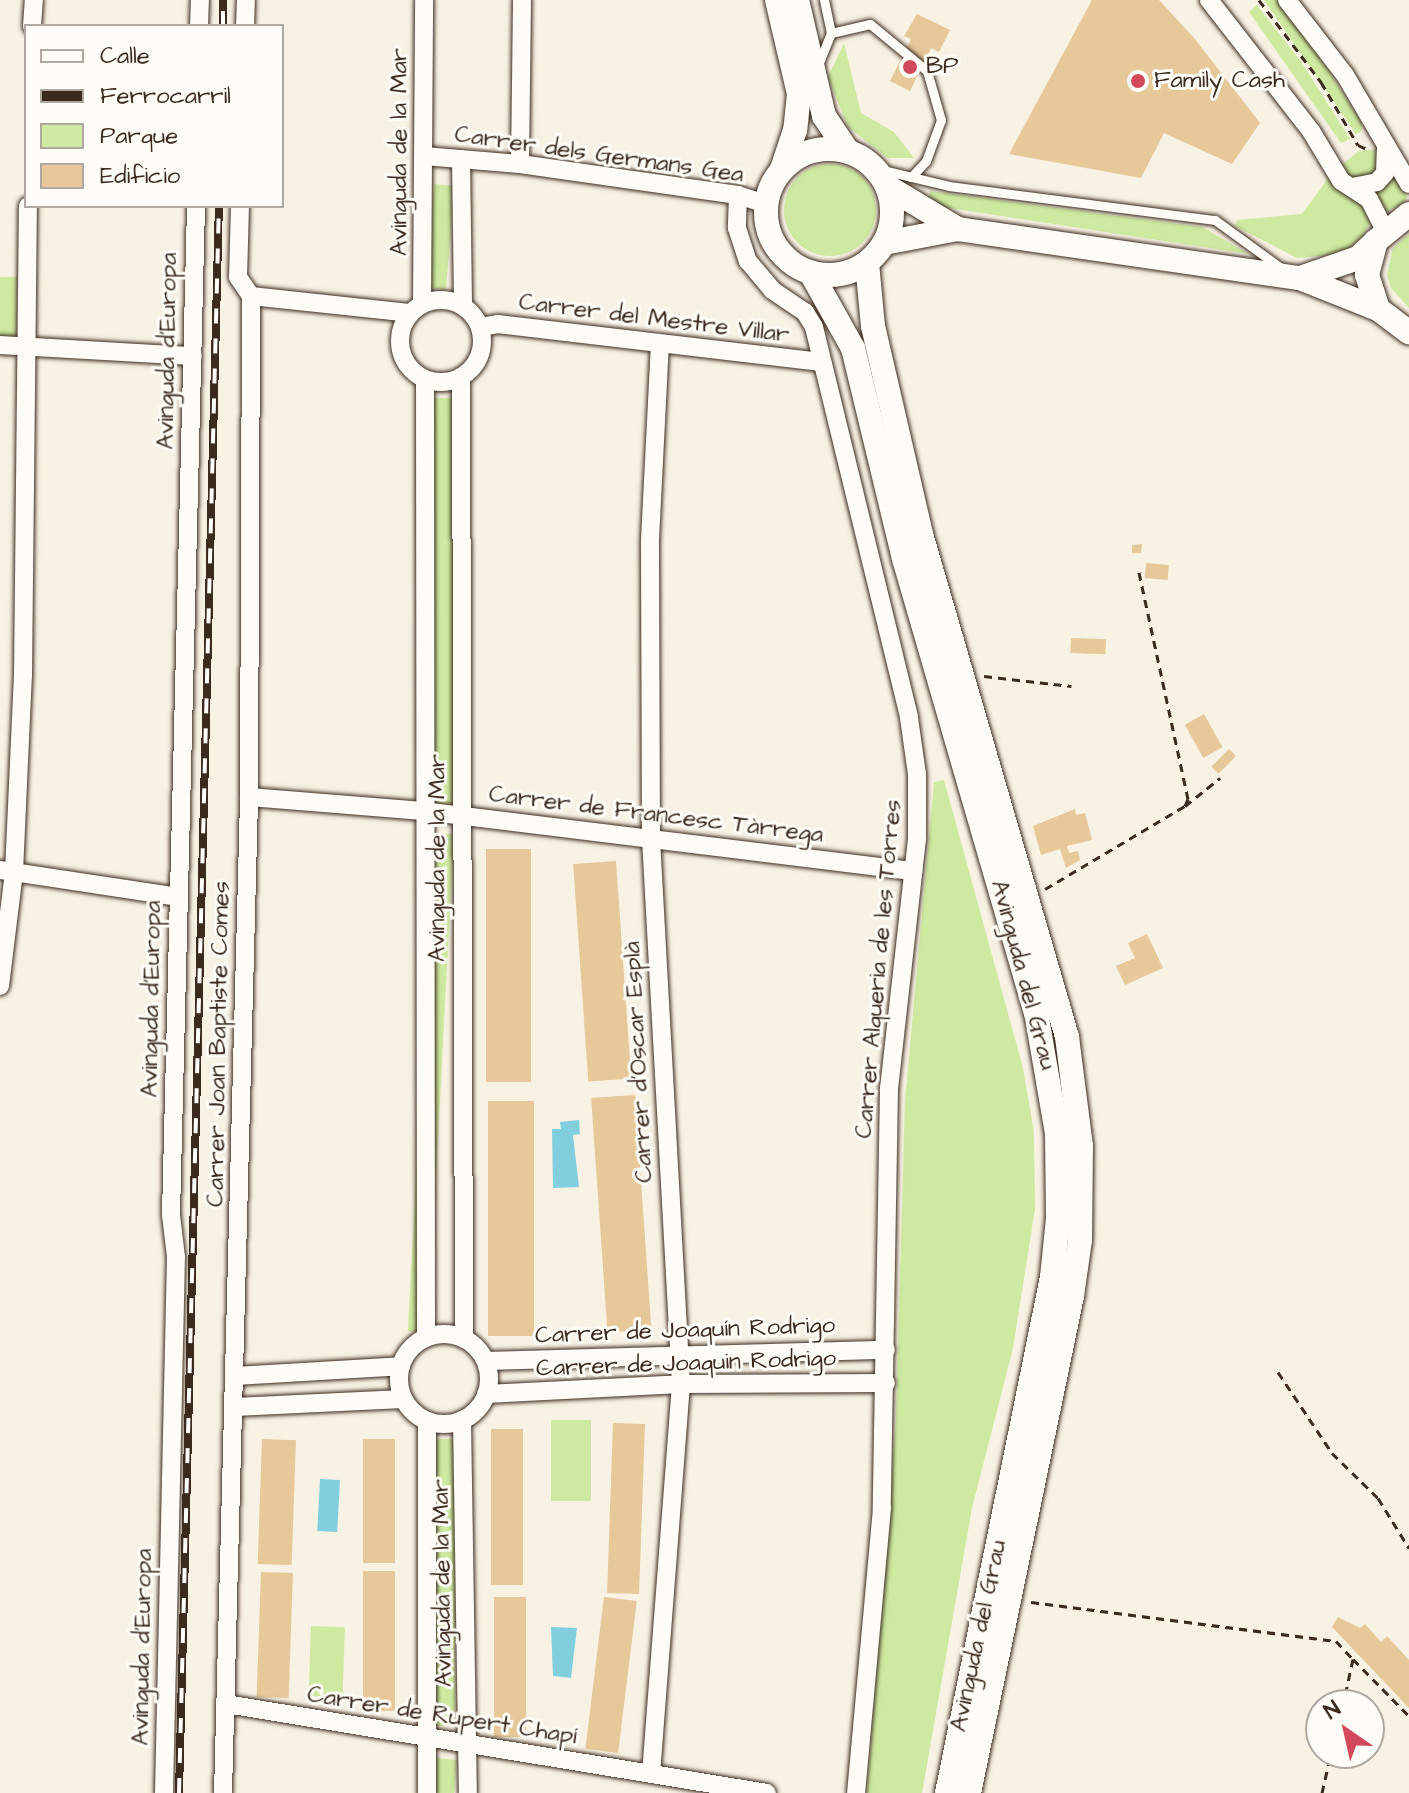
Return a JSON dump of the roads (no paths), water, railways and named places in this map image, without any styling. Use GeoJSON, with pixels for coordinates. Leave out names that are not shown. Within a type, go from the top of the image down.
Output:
{"type":"FeatureCollection","features":[{"type":"Feature","properties":{"kind":"main road"},"geometry":{"type":"LineString","coordinates":[[777,0],[799,94],[795,130],[766,204],[771,239],[781,254],[811,273],[850,272],[867,263],[884,243],[892,209],[881,177]]}},
{"type":"Feature","properties":{"kind":"main road"},"geometry":{"type":"LineString","coordinates":[[797,0],[824,116],[848,152],[958,229]]}},
{"type":"Feature","properties":{"kind":"main road"},"geometry":{"type":"LineString","coordinates":[[782,169],[813,151],[848,152]]}},
{"type":"Feature","properties":{"kind":"main road"},"geometry":{"type":"LineString","coordinates":[[1297,278],[1358,258],[1380,235],[1409,214]]}},
{"type":"Feature","properties":{"kind":"main road"},"geometry":{"type":"LineString","coordinates":[[884,243],[958,229],[1297,278],[1378,309],[1409,332]]}},
{"type":"Feature","properties":{"kind":"main road"},"geometry":{"type":"LineString","coordinates":[[1378,309],[1367,275],[1380,235]]}},
{"type":"Feature","properties":{"kind":"main road","name":"Avinguda del Grau"},"geometry":{"type":"LineString","coordinates":[[867,263],[873,326],[917,519],[1028,899],[1073,1070],[1082,1185],[1072,1296],[1012,1599],[969,1793]]}},
{"type":"Feature","properties":{"kind":"main road","name":"Avinguda del Grau"},"geometry":{"type":"LineString","coordinates":[[811,273],[853,348],[904,559],[1036,1012],[1057,1134],[1058,1208],[1052,1277],[947,1793]]}},
{"type":"Feature","properties":{"kind":"street"},"geometry":{"type":"LineString","coordinates":[[32,24],[34,0]]}},
{"type":"Feature","properties":{"kind":"street"},"geometry":{"type":"LineString","coordinates":[[199,24],[200,0]]}},
{"type":"Feature","properties":{"kind":"street"},"geometry":{"type":"LineString","coordinates":[[245,24],[246,0]]}},
{"type":"Feature","properties":{"kind":"street","name":"Avinguda de la Mar"},"geometry":{"type":"LineString","coordinates":[[416,308],[424,156],[424,0]]}},
{"type":"Feature","properties":{"kind":"street"},"geometry":{"type":"LineString","coordinates":[[520,164],[522,0]]}},
{"type":"Feature","properties":{"kind":"street"},"geometry":{"type":"LineString","coordinates":[[1209,0],[1311,131],[1341,181],[1369,199],[1380,235]]}},
{"type":"Feature","properties":{"kind":"street"},"geometry":{"type":"LineString","coordinates":[[1287,0],[1345,75],[1409,184]]}},
{"type":"Feature","properties":{"kind":"street"},"geometry":{"type":"LineString","coordinates":[[1352,187],[1377,182],[1385,173],[1385,146]]}},
{"type":"Feature","properties":{"kind":"street","name":"Carrer dels Germans Gea"},"geometry":{"type":"LineString","coordinates":[[424,156],[520,164],[738,195],[766,204]]}},
{"type":"Feature","properties":{"kind":"street"},"geometry":{"type":"LineString","coordinates":[[461,159],[463,305]]}},
{"type":"Feature","properties":{"kind":"street"},"geometry":{"type":"LineString","coordinates":[[738,195],[737,228],[748,261],[772,290],[808,316],[821,362]]}},
{"type":"Feature","properties":{"kind":"street"},"geometry":{"type":"LineString","coordinates":[[0,986],[29,346],[28,208]]}},
{"type":"Feature","properties":{"kind":"street","name":"Avinguda d'Europa"},"geometry":{"type":"LineString","coordinates":[[164,1793],[178,897],[196,208]]}},
{"type":"Feature","properties":{"kind":"street","name":"Carrer Joan Baptiste Comes"},"geometry":{"type":"LineString","coordinates":[[223,1793],[249,797],[251,296],[238,277],[240,208]]}},
{"type":"Feature","properties":{"kind":"street"},"geometry":{"type":"LineString","coordinates":[[251,296],[416,308],[442,299],[463,305],[480,327],[482,350],[461,377],[443,382],[425,379],[401,351],[416,308]]}},
{"type":"Feature","properties":{"kind":"street","name":"Carrer del Mestre Villar"},"geometry":{"type":"LineString","coordinates":[[480,327],[498,324],[821,362]]}},
{"type":"Feature","properties":{"kind":"street"},"geometry":{"type":"LineString","coordinates":[[0,345],[193,356]]}},
{"type":"Feature","properties":{"kind":"street","name":"Carrer d'Oscar Esplà"},"geometry":{"type":"LineString","coordinates":[[651,1774],[681,1384],[651,839],[650,540],[660,345]]}},
{"type":"Feature","properties":{"kind":"street","name":"Carrer Alqueria de les Torres"},"geometry":{"type":"LineString","coordinates":[[821,362],[909,718],[917,774],[913,871],[889,1089],[886,1383]]}},
{"type":"Feature","properties":{"kind":"street","name":"Avinguda de la Mar"},"geometry":{"type":"LineString","coordinates":[[461,377],[464,1339]]}},
{"type":"Feature","properties":{"kind":"street","name":"Avinguda de la Mar"},"geometry":{"type":"LineString","coordinates":[[425,379],[423,811],[426,1338]]}},
{"type":"Feature","properties":{"kind":"street","name":"Carrer de Francesc Tàrrega"},"geometry":{"type":"LineString","coordinates":[[249,797],[423,811],[913,871]]}},
{"type":"Feature","properties":{"kind":"street"},"geometry":{"type":"LineString","coordinates":[[7,871],[178,897]]}},
{"type":"Feature","properties":{"kind":"street"},"geometry":{"type":"LineString","coordinates":[[235,1376],[401,1366],[426,1338],[447,1334],[464,1339],[486,1361],[486,1394],[462,1420],[427,1421],[403,1399],[401,1366]]}},
{"type":"Feature","properties":{"kind":"street","name":"Carrer de Joaquín Rodrigo"},"geometry":{"type":"LineString","coordinates":[[486,1361],[680,1353],[886,1350]]}},
{"type":"Feature","properties":{"kind":"street"},"geometry":{"type":"LineString","coordinates":[[856,1793],[875,1613],[886,1383]]}},
{"type":"Feature","properties":{"kind":"street","name":"Carrer de Joaquin Rodrigo"},"geometry":{"type":"LineString","coordinates":[[486,1394],[681,1384],[886,1383]]}},
{"type":"Feature","properties":{"kind":"street"},"geometry":{"type":"LineString","coordinates":[[235,1407],[403,1399]]}},
{"type":"Feature","properties":{"kind":"street","name":"Avinguda de la Mar"},"geometry":{"type":"LineString","coordinates":[[462,1420],[468,1793]]}},
{"type":"Feature","properties":{"kind":"street","name":"Avinguda de la Mar"},"geometry":{"type":"LineString","coordinates":[[427,1421],[427,1793]]}},
{"type":"Feature","properties":{"kind":"street","name":"Carrer de Rupert Chapí"},"geometry":{"type":"LineString","coordinates":[[226,1704],[427,1740],[651,1774]]}},
{"type":"Feature","properties":{"kind":"street"},"geometry":{"type":"LineString","coordinates":[[651,1774],[767,1793]]}},
{"type":"Feature","properties":{"kind":"lane"},"geometry":{"type":"LineString","coordinates":[[814,73],[831,33],[824,0]]}},
{"type":"Feature","properties":{"kind":"lane"},"geometry":{"type":"LineString","coordinates":[[831,33],[870,24],[927,71],[941,120],[926,161],[911,177]]}},
{"type":"Feature","properties":{"kind":"lane"},"geometry":{"type":"LineString","coordinates":[[881,177],[911,177],[1215,220],[1297,278]]}},
{"type":"Feature","properties":{"kind":"water"},"geometry":{"type":"Polygon","coordinates":[[[579,1120],[580,1134],[573,1135],[579,1187],[553,1188],[552,1129],[561,1129],[560,1122],[579,1120]]]}},
{"type":"Feature","properties":{"kind":"water"},"geometry":{"type":"Polygon","coordinates":[[[320,1479],[340,1480],[337,1532],[317,1531],[320,1479]]]}},
{"type":"Feature","properties":{"kind":"water"},"geometry":{"type":"Polygon","coordinates":[[[551,1627],[577,1628],[571,1678],[553,1676],[551,1627]]]}},
{"type":"Feature","properties":{"kind":"railway"},"geometry":{"type":"LineString","coordinates":[[223,0],[223,24]]}},
{"type":"Feature","properties":{"kind":"railway"},"geometry":{"type":"LineString","coordinates":[[179,1793],[219,208]]}},
{"type":"Feature","properties":{"kind":"place","name":"BP"},"geometry":{"type":"Point","coordinates":[910,67]}},
{"type":"Feature","properties":{"kind":"place","name":"Family Cash"},"geometry":{"type":"Point","coordinates":[1138,81]}}]}
